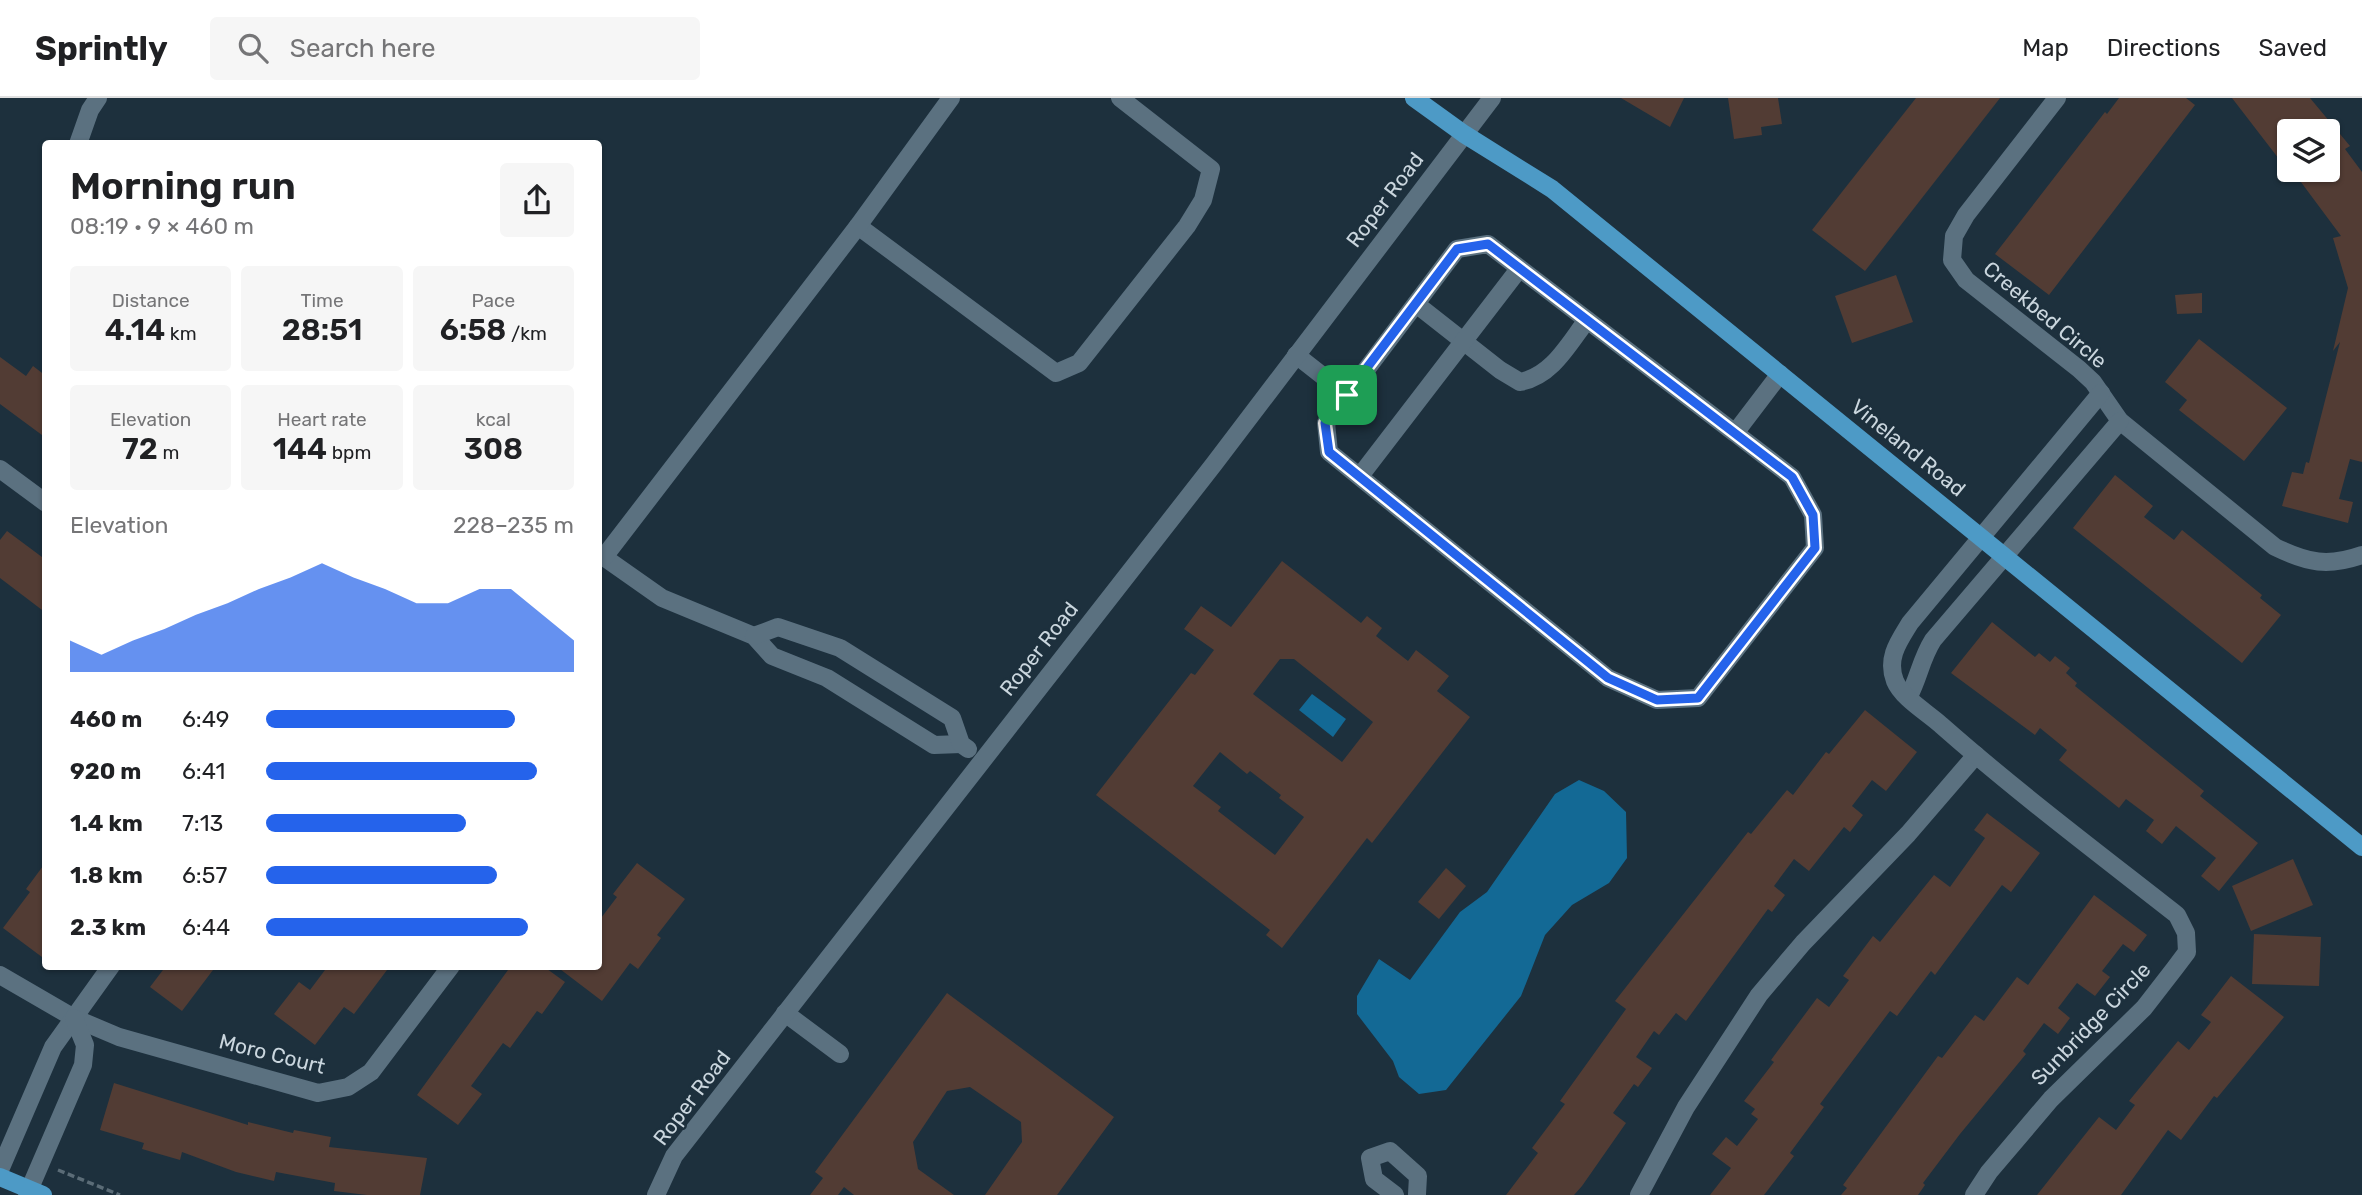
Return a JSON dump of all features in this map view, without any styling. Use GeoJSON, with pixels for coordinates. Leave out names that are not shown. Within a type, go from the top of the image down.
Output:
{"type":"FeatureCollection","features":[{"type":"Feature","properties":{"kind":"main road","name":"Vineland Road"},"geometry":{"type":"LineString","coordinates":[[1414,98],[1464,134],[1552,189],[2362,847]]}},
{"type":"Feature","properties":{"kind":"main road"},"geometry":{"type":"LineString","coordinates":[[0,1177],[33,1193]]}},
{"type":"Feature","properties":{"kind":"street"},"geometry":{"type":"LineString","coordinates":[[79,140],[90,110],[98,98]]}},
{"type":"Feature","properties":{"kind":"street"},"geometry":{"type":"LineString","coordinates":[[602,554],[858,226],[951,98]]}},
{"type":"Feature","properties":{"kind":"street"},"geometry":{"type":"LineString","coordinates":[[858,226],[1056,373],[1079,362],[1186,226],[1203,200],[1211,169],[1120,98]]}},
{"type":"Feature","properties":{"kind":"street","name":"Roper Road"},"geometry":{"type":"LineString","coordinates":[[656,1195],[674,1156],[981,759],[1214,464],[1492,98]]}},
{"type":"Feature","properties":{"kind":"street","name":"Creekbed Circle"},"geometry":{"type":"LineString","coordinates":[[2057,98],[1966,215],[1954,236],[1952,260],[1966,280],[2080,369],[2120,421],[2275,547],[2299,559],[2329,564],[2362,555]]}},
{"type":"Feature","properties":{"kind":"street"},"geometry":{"type":"LineString","coordinates":[[1488,244],[1519,269],[1792,477],[1813,515],[1815,548],[1698,698],[1657,700],[1608,678],[1329,452],[1325,423],[1457,249],[1488,244]]}},
{"type":"Feature","properties":{"kind":"street"},"geometry":{"type":"LineString","coordinates":[[1360,476],[1519,269]]}},
{"type":"Feature","properties":{"kind":"street"},"geometry":{"type":"LineString","coordinates":[[1416,304],[1463,342],[1520,382],[1528,381],[1549,370],[1587,320]]}},
{"type":"Feature","properties":{"kind":"street"},"geometry":{"type":"LineString","coordinates":[[1296,355],[1347,395]]}},
{"type":"Feature","properties":{"kind":"street"},"geometry":{"type":"LineString","coordinates":[[1735,433],[1780,374]]}},
{"type":"Feature","properties":{"kind":"street","name":"Creekbed Circle"},"geometry":{"type":"LineString","coordinates":[[1982,537],[2101,393]]}},
{"type":"Feature","properties":{"kind":"street"},"geometry":{"type":"LineString","coordinates":[[1909,696],[1919,678],[1921,660],[1933,640],[2120,421]]}},
{"type":"Feature","properties":{"kind":"street"},"geometry":{"type":"LineString","coordinates":[[2055,450],[2080,470]]}},
{"type":"Feature","properties":{"kind":"street"},"geometry":{"type":"LineString","coordinates":[[0,469],[42,500]]}},
{"type":"Feature","properties":{"kind":"street","name":"Sunbridge Circle"},"geometry":{"type":"LineString","coordinates":[[1973,1195],[2050,1099],[2144,1008],[2187,952],[2186,933],[2177,915],[1976,755],[1896,683],[1892,665],[1894,650],[1910,622],[1982,537]]}},
{"type":"Feature","properties":{"kind":"street"},"geometry":{"type":"LineString","coordinates":[[602,556],[662,598],[754,636],[772,656],[827,678],[934,745],[961,744]]}},
{"type":"Feature","properties":{"kind":"street"},"geometry":{"type":"LineString","coordinates":[[1910,622],[1933,640]]}},
{"type":"Feature","properties":{"kind":"street"},"geometry":{"type":"LineString","coordinates":[[754,636],[778,627],[840,648],[951,718],[961,744],[981,759]]}},
{"type":"Feature","properties":{"kind":"street"},"geometry":{"type":"LineString","coordinates":[[827,678],[840,648]]}},
{"type":"Feature","properties":{"kind":"street"},"geometry":{"type":"LineString","coordinates":[[1639,1195],[1686,1107],[1759,995],[1803,943],[1908,834],[1976,755]]}},
{"type":"Feature","properties":{"kind":"street"},"geometry":{"type":"LineString","coordinates":[[0,1170],[54,1047],[108,970]]}},
{"type":"Feature","properties":{"kind":"street","name":"Moro Court"},"geometry":{"type":"LineString","coordinates":[[0,975],[74,1018],[119,1037],[318,1093],[348,1087],[371,1072],[448,970]]}},
{"type":"Feature","properties":{"kind":"street"},"geometry":{"type":"LineString","coordinates":[[785,1013],[840,1054]]}},
{"type":"Feature","properties":{"kind":"street"},"geometry":{"type":"LineString","coordinates":[[33,1193],[41,1163],[83,1065],[85,1045],[74,1018]]}},
{"type":"Feature","properties":{"kind":"street"},"geometry":{"type":"LineString","coordinates":[[1395,1195],[1374,1179],[1370,1158],[1390,1151],[1418,1176],[1417,1195]]}},
{"type":"Feature","properties":{"kind":"path"},"geometry":{"type":"LineString","coordinates":[[41,1163],[120,1195]]}},
{"type":"Feature","properties":{"kind":"water"},"geometry":{"type":"Polygon","coordinates":[[[1312,694],[1346,719],[1333,737],[1299,710],[1312,694]]]}},
{"type":"Feature","properties":{"kind":"water"},"geometry":{"type":"Polygon","coordinates":[[[1579,780],[1604,791],[1626,812],[1627,858],[1609,883],[1572,905],[1545,935],[1521,996],[1446,1090],[1419,1094],[1399,1077],[1393,1061],[1357,1014],[1357,996],[1379,959],[1410,980],[1460,912],[1487,892],[1555,794],[1579,780]]]}},
{"type":"Feature","properties":{"kind":"building"},"geometry":{"type":"Polygon","coordinates":[[[1621,98],[1684,98],[1670,127],[1621,98]]]}},
{"type":"Feature","properties":{"kind":"building"},"geometry":{"type":"Polygon","coordinates":[[[1728,98],[1778,98],[1782,124],[1761,127],[1762,135],[1734,139],[1728,98]]]}},
{"type":"Feature","properties":{"kind":"building"},"geometry":{"type":"Polygon","coordinates":[[[1916,98],[2000,98],[1865,271],[1812,230],[1916,98]]]}},
{"type":"Feature","properties":{"kind":"building"},"geometry":{"type":"Polygon","coordinates":[[[2119,98],[2186,98],[2195,105],[2049,295],[1995,254],[2105,112],[2107,114],[2119,98]]]}},
{"type":"Feature","properties":{"kind":"building"},"geometry":{"type":"Polygon","coordinates":[[[2232,98],[2310,98],[2328,119],[2277,119],[2277,156],[2232,98]]]}},
{"type":"Feature","properties":{"kind":"building"},"geometry":{"type":"Polygon","coordinates":[[[2340,134],[2350,146],[2345,149],[2362,172],[2362,462],[2350,459],[2339,499],[2353,502],[2348,523],[2282,506],[2292,472],[2303,474],[2306,462],[2309,463],[2340,342],[2333,351],[2348,288],[2333,238],[2341,236],[2301,182],[2340,182],[2340,134]]]}},
{"type":"Feature","properties":{"kind":"building"},"geometry":{"type":"Polygon","coordinates":[[[1896,275],[1913,322],[1852,343],[1835,296],[1896,275]]]}},
{"type":"Feature","properties":{"kind":"building"},"geometry":{"type":"Polygon","coordinates":[[[2202,293],[2202,313],[2177,314],[2175,295],[2202,293]]]}},
{"type":"Feature","properties":{"kind":"building"},"geometry":{"type":"Polygon","coordinates":[[[2199,339],[2287,408],[2244,461],[2179,410],[2187,400],[2165,382],[2199,339]]]}},
{"type":"Feature","properties":{"kind":"building"},"geometry":{"type":"Polygon","coordinates":[[[0,357],[26,376],[33,366],[42,373],[42,435],[0,404],[0,357]]]}},
{"type":"Feature","properties":{"kind":"building"},"geometry":{"type":"Polygon","coordinates":[[[2115,475],[2153,506],[2144,517],[2174,540],[2182,530],[2262,595],[2260,598],[2281,615],[2242,663],[2073,528],[2115,475]]]}},
{"type":"Feature","properties":{"kind":"building"},"geometry":{"type":"Polygon","coordinates":[[[7,531],[42,557],[42,610],[0,578],[0,540],[7,531]]]}},
{"type":"Feature","properties":{"kind":"building"},"geometry":{"type":"Polygon","coordinates":[[[1282,561],[1361,623],[1367,616],[1382,628],[1376,636],[1408,661],[1416,650],[1449,676],[1437,691],[1470,717],[1372,843],[1367,838],[1282,948],[1266,935],[1270,930],[1096,795],[1191,673],[1195,675],[1214,650],[1184,629],[1201,606],[1231,627],[1282,561]],[[1280,659],[1253,694],[1342,762],[1373,722],[1294,659],[1280,659]],[[1220,752],[1193,786],[1221,807],[1218,811],[1275,855],[1304,817],[1250,771],[1247,774],[1220,752]]]}},
{"type":"Feature","properties":{"kind":"building"},"geometry":{"type":"Polygon","coordinates":[[[1992,622],[2035,657],[2039,653],[2050,662],[2055,656],[2070,668],[2066,673],[2077,683],[2075,686],[2204,791],[2200,796],[2258,843],[2219,891],[2201,876],[2216,858],[2176,826],[2162,844],[2146,831],[2154,820],[2126,799],[2119,808],[2059,760],[2067,750],[2040,728],[2035,735],[1951,673],[1992,622]]]}},
{"type":"Feature","properties":{"kind":"building"},"geometry":{"type":"Polygon","coordinates":[[[1865,710],[1917,752],[1886,791],[1872,780],[1852,806],[1863,815],[1850,832],[1844,827],[1809,871],[1794,859],[1774,886],[1785,895],[1772,912],[1768,909],[1686,1021],[1676,1013],[1659,1035],[1654,1031],[1636,1057],[1652,1068],[1638,1087],[1634,1084],[1613,1113],[1626,1123],[1574,1195],[1506,1195],[1538,1153],[1532,1148],[1565,1104],[1560,1101],[1626,1009],[1615,1001],[1748,832],[1751,834],[1787,790],[1793,795],[1826,752],[1829,754],[1865,710]]]}},
{"type":"Feature","properties":{"kind":"building"},"geometry":{"type":"Polygon","coordinates":[[[1987,813],[2040,853],[2011,892],[2002,885],[1935,975],[1931,971],[1897,1016],[1890,1011],[1820,1104],[1824,1107],[1790,1153],[1794,1156],[1764,1195],[1710,1195],[1731,1168],[1712,1154],[1726,1137],[1737,1146],[1758,1119],[1751,1114],[1755,1109],[1744,1101],[1774,1062],[1771,1060],[1817,998],[1829,1007],[1849,980],[1843,976],[1873,936],[1880,942],[1934,875],[1950,887],[1985,838],[1974,830],[1987,813]]]}},
{"type":"Feature","properties":{"kind":"building"},"geometry":{"type":"Polygon","coordinates":[[[2293,859],[2313,905],[2251,931],[2232,886],[2293,859]]]}},
{"type":"Feature","properties":{"kind":"building"},"geometry":{"type":"Polygon","coordinates":[[[637,863],[685,899],[657,935],[661,938],[638,969],[630,963],[602,1001],[561,970],[602,970],[602,917],[617,897],[613,894],[637,863]]]}},
{"type":"Feature","properties":{"kind":"building"},"geometry":{"type":"Polygon","coordinates":[[[42,867],[42,957],[3,928],[30,892],[26,889],[42,867]]]}},
{"type":"Feature","properties":{"kind":"building"},"geometry":{"type":"Polygon","coordinates":[[[1446,868],[1466,886],[1439,919],[1418,902],[1446,868]]]}},
{"type":"Feature","properties":{"kind":"building"},"geometry":{"type":"Polygon","coordinates":[[[2094,895],[2147,935],[2134,952],[2123,944],[2102,971],[2110,977],[2095,996],[2077,983],[2058,1008],[2070,1018],[2058,1034],[2044,1023],[2023,1051],[2026,1054],[1960,1134],[1923,1183],[1925,1185],[1918,1195],[1841,1195],[1847,1188],[1843,1185],[1938,1056],[1942,1058],[1975,1015],[1984,1021],[2017,977],[2028,985],[2094,895]]]}},
{"type":"Feature","properties":{"kind":"building"},"geometry":{"type":"Polygon","coordinates":[[[2254,934],[2321,937],[2319,986],[2252,984],[2254,934]]]}},
{"type":"Feature","properties":{"kind":"building"},"geometry":{"type":"Polygon","coordinates":[[[163,970],[213,970],[182,1011],[150,987],[163,970]]]}},
{"type":"Feature","properties":{"kind":"building"},"geometry":{"type":"Polygon","coordinates":[[[325,970],[387,970],[354,1014],[344,1007],[315,1045],[274,1014],[299,982],[310,990],[325,970]]]}},
{"type":"Feature","properties":{"kind":"building"},"geometry":{"type":"Polygon","coordinates":[[[508,970],[548,970],[565,982],[542,1014],[537,1011],[510,1048],[503,1043],[471,1086],[482,1094],[458,1125],[417,1095],[508,970]]]}},
{"type":"Feature","properties":{"kind":"building"},"geometry":{"type":"Polygon","coordinates":[[[2231,976],[2284,1017],[2217,1098],[2214,1096],[2181,1140],[2168,1130],[2121,1195],[2037,1195],[2099,1117],[2116,1130],[2135,1105],[2129,1101],[2178,1041],[2189,1050],[2211,1022],[2201,1015],[2231,976]]]}},
{"type":"Feature","properties":{"kind":"building"},"geometry":{"type":"Polygon","coordinates":[[[947,993],[1114,1117],[1057,1195],[985,1195],[1022,1142],[1021,1122],[970,1087],[947,1091],[913,1142],[918,1169],[954,1195],[854,1195],[844,1187],[838,1195],[810,1195],[823,1178],[815,1172],[947,993]]]}},
{"type":"Feature","properties":{"kind":"building"},"geometry":{"type":"Polygon","coordinates":[[[114,1083],[248,1125],[248,1122],[293,1133],[294,1130],[331,1137],[329,1147],[427,1158],[420,1195],[367,1195],[334,1191],[335,1183],[276,1172],[274,1181],[236,1172],[182,1152],[180,1160],[142,1149],[144,1143],[100,1130],[114,1083]]]}},
{"type":"Feature","properties":{"kind":"route"},"geometry":{"type":"LineString","coordinates":[[1488,244],[1792,477],[1813,515],[1815,548],[1698,698],[1657,700],[1608,678],[1329,452],[1325,423],[1347,395],[1457,249],[1488,244]]}}]}
